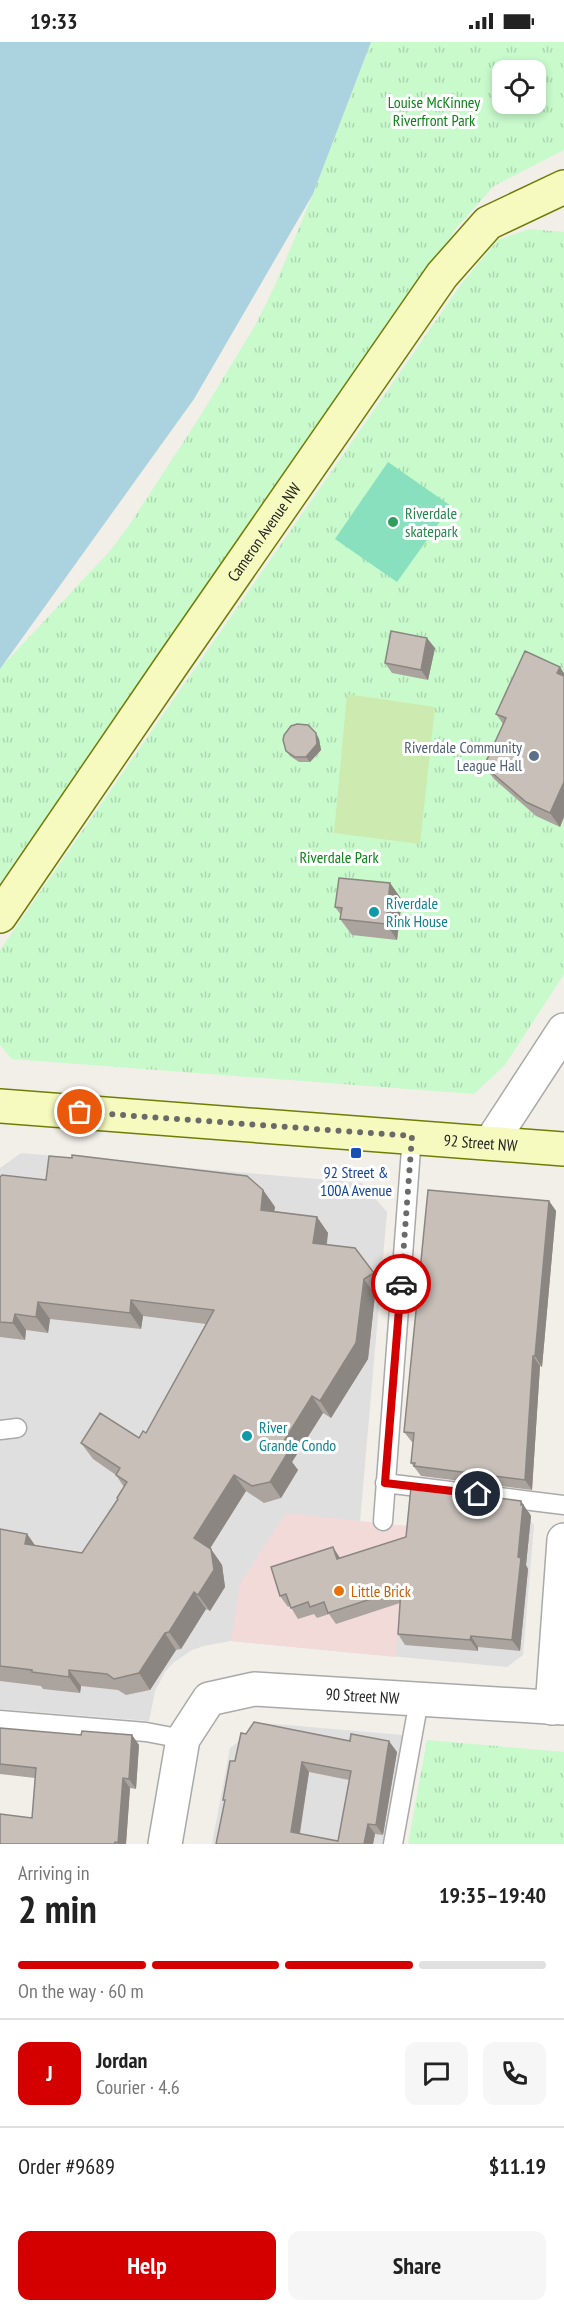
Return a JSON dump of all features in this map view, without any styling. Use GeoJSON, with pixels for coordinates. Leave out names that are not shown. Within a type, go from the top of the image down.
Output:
{"type":"FeatureCollection","features":[{"type":"Feature","properties":{"kind":"street","name":"Cameron Avenue NW"},"geometry":{"type":"LineString","coordinates":[[0,916],[442,275],[488,223],[559,194]]}},
{"type":"Feature","properties":{"kind":"street"},"geometry":{"type":"LineString","coordinates":[[491,1142],[564,1030]]}},
{"type":"Feature","properties":{"kind":"street","name":"92 Street NW"},"geometry":{"type":"LineString","coordinates":[[0,1106],[564,1149]]}},
{"type":"Feature","properties":{"kind":"street"},"geometry":{"type":"LineString","coordinates":[[558,1708],[564,1540]]}},
{"type":"Feature","properties":{"kind":"street","name":"90 Street NW"},"geometry":{"type":"LineString","coordinates":[[183,1739],[209,1699],[254,1689],[558,1708]]}},
{"type":"Feature","properties":{"kind":"street"},"geometry":{"type":"LineString","coordinates":[[165,1844],[183,1739]]}},
{"type":"Feature","properties":{"kind":"lane"},"geometry":{"type":"LineString","coordinates":[[383,1521],[412,1136]]}},
{"type":"Feature","properties":{"kind":"lane"},"geometry":{"type":"LineString","coordinates":[[385,1483],[564,1504]]}},
{"type":"Feature","properties":{"kind":"lane"},"geometry":{"type":"LineString","coordinates":[[393,1844],[419,1700]]}},
{"type":"Feature","properties":{"kind":"lane"},"geometry":{"type":"LineString","coordinates":[[0,1720],[146,1732],[183,1739]]}},
{"type":"Feature","properties":{"kind":"shaded area"},"geometry":{"type":"Polygon","coordinates":[[[21,1153],[362,1183],[387,1212],[360,1522],[407,1526],[409,1500],[521,1510],[534,1525],[523,1655],[507,1667],[231,1641],[192,1650],[173,1663],[165,1672],[155,1691],[149,1721],[0,1709],[0,1168],[21,1153]]]}},
{"type":"Feature","properties":{"kind":"shaded area"},"geometry":{"type":"Polygon","coordinates":[[[286,1513],[407,1526],[395,1657],[231,1641],[240,1584],[286,1513]]]}},
{"type":"Feature","properties":{"kind":"shaded area"},"geometry":{"type":"Polygon","coordinates":[[[263,1723],[403,1735],[383,1844],[212,1844],[230,1748],[263,1723]]]}},
{"type":"Feature","properties":{"kind":"green space","name":"Louise McKinney Riverfront Park"},"geometry":{"type":"Polygon","coordinates":[[[371,42],[564,42],[564,150],[494,186],[458,226],[0,883],[0,668],[109,552],[128,527],[199,418],[256,324],[276,283],[371,42]]]}},
{"type":"Feature","properties":{"kind":"green space","name":"Riverdale Park"},"geometry":{"type":"Polygon","coordinates":[[[529,229],[564,232],[564,974],[505,1065],[474,1094],[12,1059],[0,1045],[0,950],[462,283],[498,240],[529,229]]]}},
{"type":"Feature","properties":{"kind":"green space","name":"Riverdale skatepark"},"geometry":{"type":"Polygon","coordinates":[[[388,462],[451,506],[397,582],[335,539],[388,462]]]}},
{"type":"Feature","properties":{"kind":"green space"},"geometry":{"type":"Polygon","coordinates":[[[347,694],[435,707],[420,844],[334,833],[347,694]]]}},
{"type":"Feature","properties":{"kind":"green space"},"geometry":{"type":"Polygon","coordinates":[[[427,1740],[564,1752],[564,1844],[408,1844],[427,1740]]]}},
{"type":"Feature","properties":{"kind":"water"},"geometry":{"type":"Polygon","coordinates":[[[0,42],[371,42],[313,194],[194,399],[0,669],[0,42]]]}},
{"type":"Feature","properties":{"kind":"building"},"geometry":{"type":"Polygon","coordinates":[[[391,631],[427,638],[421,670],[385,663],[391,631]]]}},
{"type":"Feature","properties":{"kind":"building","name":"Riverdale Community League Hall"},"geometry":{"type":"Polygon","coordinates":[[[525,651],[560,667],[557,673],[564,676],[564,782],[550,813],[526,802],[484,766],[506,718],[496,714],[525,651]]]}},
{"type":"Feature","properties":{"kind":"building"},"geometry":{"type":"Polygon","coordinates":[[[308,725],[316,733],[317,744],[306,757],[295,757],[286,751],[283,740],[291,726],[308,725]]]}},
{"type":"Feature","properties":{"kind":"building"},"geometry":{"type":"Polygon","coordinates":[[[339,878],[390,883],[386,924],[340,919],[342,908],[335,907],[339,878]]]}},
{"type":"Feature","properties":{"kind":"building","name":"River Grande Condo"},"geometry":{"type":"Polygon","coordinates":[[[72,1155],[247,1176],[263,1190],[261,1210],[317,1217],[313,1243],[355,1248],[374,1273],[364,1279],[356,1343],[320,1401],[312,1396],[279,1449],[287,1454],[270,1482],[252,1486],[234,1475],[194,1538],[211,1549],[214,1570],[198,1595],[194,1592],[139,1673],[114,1679],[107,1674],[69,1670],[69,1677],[0,1666],[0,1529],[27,1534],[25,1544],[82,1553],[127,1482],[116,1475],[120,1468],[81,1443],[100,1413],[139,1438],[143,1431],[146,1433],[214,1310],[131,1300],[130,1313],[38,1302],[36,1317],[15,1314],[13,1323],[0,1322],[0,1177],[2,1175],[46,1180],[49,1156],[72,1158],[72,1155]]]}},
{"type":"Feature","properties":{"kind":"building"},"geometry":{"type":"Polygon","coordinates":[[[428,1190],[549,1201],[535,1356],[533,1356],[525,1480],[414,1466],[415,1463],[411,1463],[414,1433],[404,1432],[428,1190]]]}},
{"type":"Feature","properties":{"kind":"building"},"geometry":{"type":"Polygon","coordinates":[[[411,1487],[521,1501],[523,1505],[518,1557],[521,1558],[512,1640],[471,1636],[470,1640],[398,1634],[401,1589],[328,1613],[324,1602],[310,1607],[308,1602],[291,1608],[286,1594],[280,1596],[271,1567],[333,1547],[337,1559],[406,1537],[411,1487]]]}},
{"type":"Feature","properties":{"kind":"building"},"geometry":{"type":"Polygon","coordinates":[[[254,1722],[350,1741],[351,1734],[389,1741],[376,1825],[368,1824],[364,1844],[216,1844],[230,1761],[235,1761],[241,1733],[246,1734],[254,1722]],[[302,1762],[291,1832],[338,1841],[351,1771],[302,1762]]]}},
{"type":"Feature","properties":{"kind":"building"},"geometry":{"type":"Polygon","coordinates":[[[0,1728],[81,1735],[82,1731],[132,1735],[129,1779],[123,1778],[118,1843],[0,1844],[0,1814],[32,1818],[36,1768],[0,1764],[0,1728]]]}},
{"type":"Feature","properties":{"kind":"way so far"},"geometry":{"type":"LineString","coordinates":[[80,1112],[412,1136],[401,1284]]}},
{"type":"Feature","properties":{"kind":"place","name":"Riverdale skatepark"},"geometry":{"type":"Point","coordinates":[393,522]}},
{"type":"Feature","properties":{"kind":"place","name":"Riverdale Community League Hall"},"geometry":{"type":"Point","coordinates":[534,756]}},
{"type":"Feature","properties":{"kind":"place","name":"Riverdale Rink House"},"geometry":{"type":"Point","coordinates":[374,912]}},
{"type":"Feature","properties":{"kind":"place","name":"92 Street & 100A Avenue"},"geometry":{"type":"Point","coordinates":[356,1153]}},
{"type":"Feature","properties":{"kind":"place","name":"River Grande Condo"},"geometry":{"type":"Point","coordinates":[247,1436]}},
{"type":"Feature","properties":{"kind":"place","name":"Little Brick"},"geometry":{"type":"Point","coordinates":[339,1591]}},
{"type":"Feature","properties":{"kind":"route"},"geometry":{"type":"LineString","coordinates":[[401,1284],[385,1483],[478,1494]]}}]}
